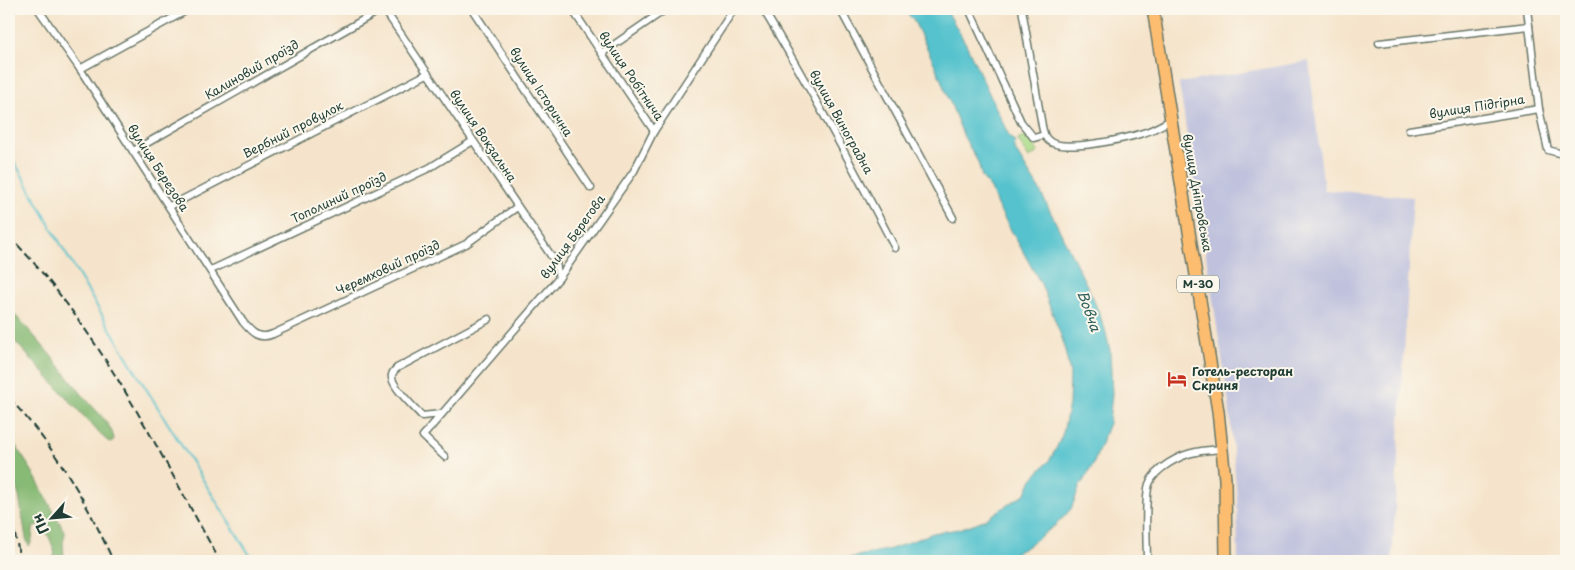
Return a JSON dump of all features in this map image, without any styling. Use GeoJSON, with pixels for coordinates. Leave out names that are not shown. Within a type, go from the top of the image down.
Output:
{"type":"FeatureCollection","features":[{"type":"Feature","properties":{"kind":"highway","name":"вулиця Дніпровська"},"geometry":{"type":"LineString","coordinates":[[1153,9],[1211,364],[1223,449],[1226,561]]}},
{"type":"Feature","properties":{"kind":"street","name":"вулиця Березова"},"geometry":{"type":"LineString","coordinates":[[38,9],[80,69],[250,331],[262,337]]}},
{"type":"Feature","properties":{"kind":"street","name":"вулиця Вокзальна"},"geometry":{"type":"LineString","coordinates":[[383,9],[556,263],[559,278]]}},
{"type":"Feature","properties":{"kind":"street","name":"Калиновий проїзд"},"geometry":{"type":"LineString","coordinates":[[133,151],[383,9]]}},
{"type":"Feature","properties":{"kind":"street","name":"вулиця Історична"},"geometry":{"type":"LineString","coordinates":[[472,9],[591,188]]}},
{"type":"Feature","properties":{"kind":"street","name":"вулиця Робітнича"},"geometry":{"type":"LineString","coordinates":[[572,9],[654,131]]}},
{"type":"Feature","properties":{"kind":"street"},"geometry":{"type":"LineString","coordinates":[[602,53],[666,9]]}},
{"type":"Feature","properties":{"kind":"street","name":"вулиця Берегова"},"geometry":{"type":"LineString","coordinates":[[445,457],[423,436],[559,278],[634,170],[654,131],[734,9]]}},
{"type":"Feature","properties":{"kind":"street","name":"вулиця Виноградна"},"geometry":{"type":"LineString","coordinates":[[763,9],[804,78],[894,248]]}},
{"type":"Feature","properties":{"kind":"street"},"geometry":{"type":"LineString","coordinates":[[840,9],[953,218]]}},
{"type":"Feature","properties":{"kind":"street"},"geometry":{"type":"LineString","coordinates":[[968,9],[1021,122],[1034,138],[1046,138],[1062,146],[1088,145],[1146,132],[1170,120]]}},
{"type":"Feature","properties":{"kind":"street"},"geometry":{"type":"LineString","coordinates":[[1022,9],[1046,138]]}},
{"type":"Feature","properties":{"kind":"street","name":"вулиця Підгірна"},"geometry":{"type":"LineString","coordinates":[[1409,130],[1539,109],[1527,9]]}},
{"type":"Feature","properties":{"kind":"street"},"geometry":{"type":"LineString","coordinates":[[80,69],[185,10]]}},
{"type":"Feature","properties":{"kind":"street"},"geometry":{"type":"LineString","coordinates":[[1378,43],[1529,26]]}},
{"type":"Feature","properties":{"kind":"street","name":"Вербний провулок"},"geometry":{"type":"LineString","coordinates":[[170,206],[427,74]]}},
{"type":"Feature","properties":{"kind":"street"},"geometry":{"type":"LineString","coordinates":[[1539,109],[1548,150],[1566,155]]}},
{"type":"Feature","properties":{"kind":"street","name":"Тополиний проїзд"},"geometry":{"type":"LineString","coordinates":[[211,270],[429,168],[473,141]]}},
{"type":"Feature","properties":{"kind":"street","name":"Черемховий проїзд"},"geometry":{"type":"LineString","coordinates":[[262,337],[273,334],[466,244],[517,207]]}},
{"type":"Feature","properties":{"kind":"street"},"geometry":{"type":"LineString","coordinates":[[440,414],[422,416],[400,391],[392,379],[392,372],[489,319]]}},
{"type":"Feature","properties":{"kind":"street"},"geometry":{"type":"LineString","coordinates":[[1147,561],[1147,497],[1152,478],[1161,469],[1187,454],[1223,449]]}},
{"type":"Feature","properties":{"kind":"shaded area"},"geometry":{"type":"Polygon","coordinates":[[[1309,61],[1324,190],[1413,197],[1392,561],[1238,561],[1237,497],[1229,404],[1179,83],[1309,61]]]}},
{"type":"Feature","properties":{"kind":"green space"},"geometry":{"type":"Polygon","coordinates":[[[1027,134],[1038,152],[1029,158],[1018,140],[1027,134]]]}},
{"type":"Feature","properties":{"kind":"green space"},"geometry":{"type":"Polygon","coordinates":[[[9,309],[39,341],[107,423],[113,433],[114,439],[112,442],[109,442],[102,436],[9,335],[9,309]]]}},
{"type":"Feature","properties":{"kind":"green space"},"geometry":{"type":"Polygon","coordinates":[[[12,440],[32,471],[65,533],[63,543],[64,557],[58,561],[47,561],[53,558],[55,554],[43,528],[35,525],[29,546],[19,496],[9,466],[9,441],[12,440]]]}},
{"type":"Feature","properties":{"kind":"water","name":"Вовча"},"geometry":{"type":"Polygon","coordinates":[[[902,9],[946,9],[966,44],[1010,138],[1015,141],[1016,152],[1039,189],[1093,298],[1105,329],[1110,350],[1112,394],[1109,423],[1093,465],[1080,486],[1071,509],[1057,524],[1025,548],[994,561],[834,561],[891,549],[933,533],[959,529],[976,523],[986,519],[1026,493],[1032,479],[1049,461],[1056,449],[1063,433],[1069,404],[1070,374],[1063,341],[1041,284],[997,205],[991,189],[982,177],[978,162],[964,137],[935,65],[913,19],[902,9]]]}},
{"type":"Feature","properties":{"kind":"waterway"},"geometry":{"type":"LineString","coordinates":[[9,152],[137,374],[251,557]]}},
{"type":"Feature","properties":{"kind":"railway"},"geometry":{"type":"LineString","coordinates":[[9,236],[42,272],[72,310],[99,350],[150,433],[220,561]]}},
{"type":"Feature","properties":{"kind":"railway"},"geometry":{"type":"LineString","coordinates":[[9,398],[41,435],[68,475],[92,517],[113,561]]}},
{"type":"Feature","properties":{"kind":"railway"},"geometry":{"type":"LineString","coordinates":[[9,509],[19,561]]}},
{"type":"Feature","properties":{"kind":"place","name":"Готель-ресторан Скриня"},"geometry":{"type":"Point","coordinates":[1177,379]}}]}
